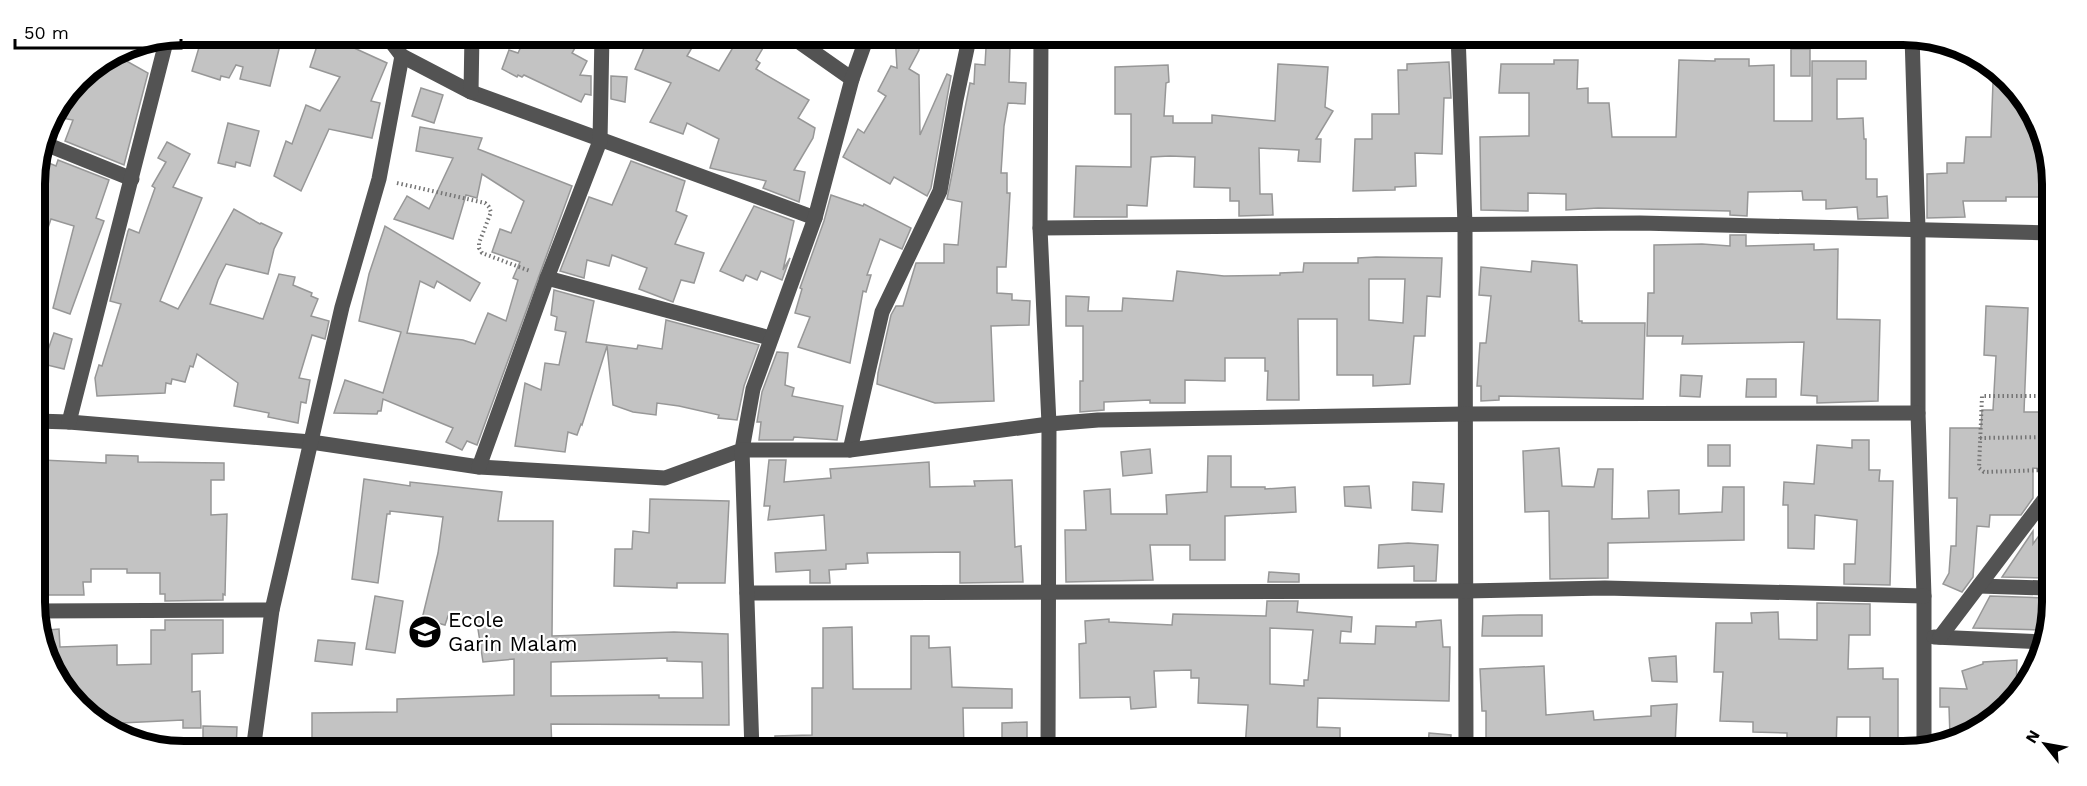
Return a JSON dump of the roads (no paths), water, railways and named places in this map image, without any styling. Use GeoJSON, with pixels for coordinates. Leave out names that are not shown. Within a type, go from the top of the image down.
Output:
{"type":"FeatureCollection","features":[{"type":"Feature","properties":{"kind":"street"},"geometry":{"type":"LineString","coordinates":[[393,45],[402,56],[471,92],[815,218]]}},
{"type":"Feature","properties":{"kind":"street"},"geometry":{"type":"LineString","coordinates":[[471,92],[472,45]]}},
{"type":"Feature","properties":{"kind":"street"},"geometry":{"type":"LineString","coordinates":[[479,467],[547,278],[600,141],[602,45]]}},
{"type":"Feature","properties":{"kind":"street"},"geometry":{"type":"LineString","coordinates":[[804,45],[852,78]]}},
{"type":"Feature","properties":{"kind":"street"},"geometry":{"type":"LineString","coordinates":[[752,741],[742,450],[753,389],[815,218],[852,78],[864,45]]}},
{"type":"Feature","properties":{"kind":"street"},"geometry":{"type":"LineString","coordinates":[[850,450],[882,312],[940,191],[968,45]]}},
{"type":"Feature","properties":{"kind":"street"},"geometry":{"type":"LineString","coordinates":[[1041,45],[1040,228],[1049,424],[1048,741]]}},
{"type":"Feature","properties":{"kind":"street"},"geometry":{"type":"LineString","coordinates":[[1458,45],[1465,225],[1466,741]]}},
{"type":"Feature","properties":{"kind":"street"},"geometry":{"type":"LineString","coordinates":[[69,422],[165,46]]}},
{"type":"Feature","properties":{"kind":"street"},"geometry":{"type":"LineString","coordinates":[[1912,46],[1918,229],[1918,413],[1924,596],[1924,739]]}},
{"type":"Feature","properties":{"kind":"street"},"geometry":{"type":"LineString","coordinates":[[254,741],[272,610],[342,307],[379,179],[402,56]]}},
{"type":"Feature","properties":{"kind":"street"},"geometry":{"type":"LineString","coordinates":[[51,146],[132,179]]}},
{"type":"Feature","properties":{"kind":"street"},"geometry":{"type":"LineString","coordinates":[[1040,228],[1640,223],[2042,233]]}},
{"type":"Feature","properties":{"kind":"street"},"geometry":{"type":"LineString","coordinates":[[547,278],[770,338]]}},
{"type":"Feature","properties":{"kind":"street"},"geometry":{"type":"LineString","coordinates":[[45,422],[311,442],[479,467],[665,478],[742,450],[850,450],[1049,424],[1110,420],[1464,414],[1918,413]]}},
{"type":"Feature","properties":{"kind":"street"},"geometry":{"type":"LineString","coordinates":[[1940,637],[2042,503]]}},
{"type":"Feature","properties":{"kind":"street"},"geometry":{"type":"LineString","coordinates":[[1979,586],[2042,588]]}},
{"type":"Feature","properties":{"kind":"street"},"geometry":{"type":"LineString","coordinates":[[747,594],[1466,591],[1605,588],[1924,596]]}},
{"type":"Feature","properties":{"kind":"street"},"geometry":{"type":"LineString","coordinates":[[45,611],[272,610]]}},
{"type":"Feature","properties":{"kind":"street"},"geometry":{"type":"LineString","coordinates":[[1924,637],[2036,642]]}},
{"type":"Feature","properties":{"kind":"place","name":"Ecole Garin Malam"},"geometry":{"type":"Point","coordinates":[425,632]}}]}
